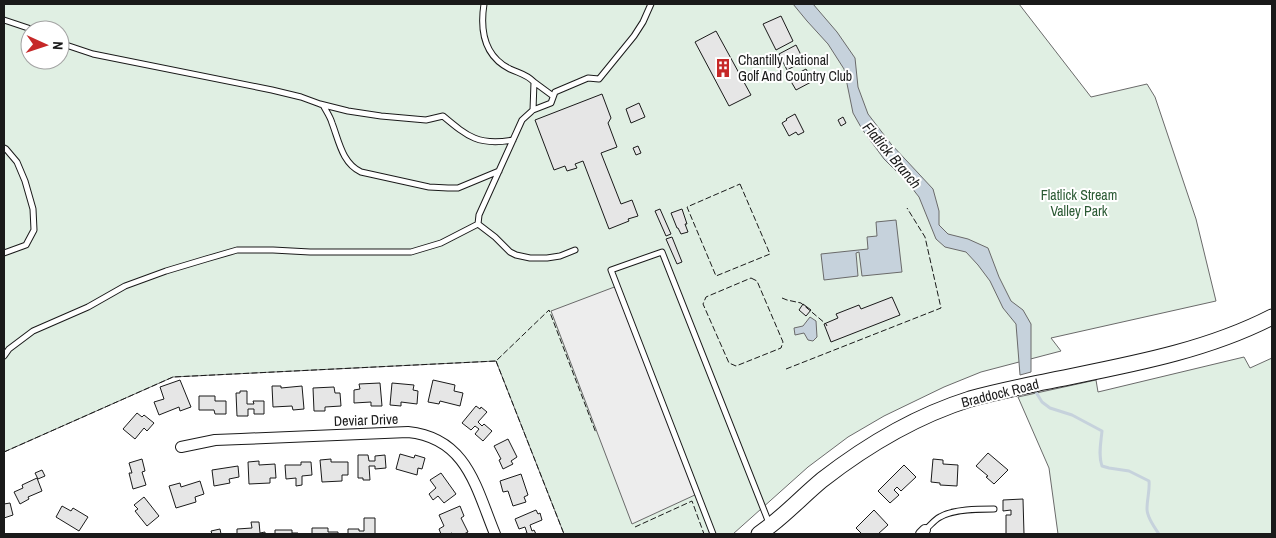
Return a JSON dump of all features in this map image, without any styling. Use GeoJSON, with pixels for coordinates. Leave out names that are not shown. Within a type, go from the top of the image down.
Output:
{"type":"FeatureCollection","features":[{"type":"Feature","properties":{"kind":"main road","name":"Braddock Road"},"geometry":{"type":"LineString","coordinates":[[764,530],[822,481],[863,450],[898,429],[946,408],[970,399],[1182,351],[1222,339],[1272,317]]}},
{"type":"Feature","properties":{"kind":"street","name":"Deviar Drive"},"geometry":{"type":"LineString","coordinates":[[181,446],[215,440],[418,433],[440,441],[461,458],[470,473],[495,534]]}},
{"type":"Feature","properties":{"kind":"lane"},"geometry":{"type":"LineString","coordinates":[[484,4],[482,31],[486,44],[499,60],[509,68],[527,75],[553,96]]}},
{"type":"Feature","properties":{"kind":"lane"},"geometry":{"type":"LineString","coordinates":[[478,224],[479,215],[522,120],[533,110],[551,103],[555,92],[588,78],[599,79],[634,36],[651,4]]}},
{"type":"Feature","properties":{"kind":"lane"},"geometry":{"type":"LineString","coordinates":[[4,20],[20,25]]}},
{"type":"Feature","properties":{"kind":"lane"},"geometry":{"type":"LineString","coordinates":[[70,46],[93,54],[272,90],[348,111],[426,120],[443,116],[477,140],[490,142],[512,140]]}},
{"type":"Feature","properties":{"kind":"lane"},"geometry":{"type":"LineString","coordinates":[[533,110],[534,82]]}},
{"type":"Feature","properties":{"kind":"lane"},"geometry":{"type":"LineString","coordinates":[[323,105],[332,121],[344,155],[354,169],[361,172],[430,187],[458,188],[499,171]]}},
{"type":"Feature","properties":{"kind":"lane"},"geometry":{"type":"LineString","coordinates":[[4,148],[17,162],[25,181],[33,209],[34,230],[26,245],[4,253]]}},
{"type":"Feature","properties":{"kind":"lane"},"geometry":{"type":"LineString","coordinates":[[478,224],[516,256],[547,258],[560,256],[575,250]]}},
{"type":"Feature","properties":{"kind":"lane"},"geometry":{"type":"LineString","coordinates":[[4,356],[33,331],[88,307],[125,286],[166,271],[237,250],[411,252],[441,243],[478,224]]}},
{"type":"Feature","properties":{"kind":"lane"},"geometry":{"type":"LineString","coordinates":[[713,534],[611,270],[662,252],[764,530]]}},
{"type":"Feature","properties":{"kind":"lane"},"geometry":{"type":"LineString","coordinates":[[923,532],[938,517],[946,514],[973,509],[994,508]]}},
{"type":"Feature","properties":{"kind":"green space","name":"Chantilly National Golf And Country Club"},"geometry":{"type":"Polygon","coordinates":[[[4,4],[1019,4],[1091,97],[1147,84],[1155,97],[1196,219],[1216,301],[1051,338],[1061,351],[981,372],[944,387],[884,416],[848,437],[808,467],[733,534],[564,534],[496,361],[173,377],[4,452],[4,4]]]}},
{"type":"Feature","properties":{"kind":"green space"},"geometry":{"type":"Polygon","coordinates":[[[1244,357],[1250,368],[1272,358],[1272,534],[1058,534],[1049,468],[1018,397],[1096,380],[1098,392],[1244,357]]]}},
{"type":"Feature","properties":{"kind":"shaded area"},"geometry":{"type":"Polygon","coordinates":[[[617,286],[697,494],[632,524],[551,311],[617,286]]]}},
{"type":"Feature","properties":{"kind":"water","name":"Flatlick Branch"},"geometry":{"type":"Polygon","coordinates":[[[793,4],[813,4],[837,32],[855,58],[858,87],[868,114],[891,144],[933,189],[939,211],[939,225],[948,234],[968,239],[988,248],[1011,301],[1023,310],[1031,324],[1031,372],[1020,375],[1016,324],[1003,308],[990,281],[966,252],[945,247],[936,239],[919,197],[884,159],[853,113],[844,69],[828,44],[793,4]]]}},
{"type":"Feature","properties":{"kind":"water"},"geometry":{"type":"Polygon","coordinates":[[[896,220],[902,272],[862,276],[859,252],[856,253],[858,276],[824,280],[821,254],[868,249],[867,237],[877,236],[876,222],[896,220]]]}},
{"type":"Feature","properties":{"kind":"water"},"geometry":{"type":"Polygon","coordinates":[[[810,317],[816,321],[817,337],[813,341],[808,340],[804,333],[795,335],[794,328],[803,326],[810,317]]]}},
{"type":"Feature","properties":{"kind":"building"},"geometry":{"type":"Polygon","coordinates":[[[781,16],[793,41],[776,50],[763,24],[781,16]]]}},
{"type":"Feature","properties":{"kind":"building","name":"Chantilly National Golf And Country Club"},"geometry":{"type":"Polygon","coordinates":[[[716,31],[751,95],[729,106],[695,42],[716,31]]]}},
{"type":"Feature","properties":{"kind":"building","name":"Chantilly National Golf And Country Club"},"geometry":{"type":"Polygon","coordinates":[[[796,45],[804,61],[787,70],[779,54],[796,45]]]}},
{"type":"Feature","properties":{"kind":"building"},"geometry":{"type":"Polygon","coordinates":[[[806,69],[813,81],[796,90],[789,78],[806,69]]]}},
{"type":"Feature","properties":{"kind":"building"},"geometry":{"type":"Polygon","coordinates":[[[602,94],[611,118],[608,123],[617,147],[601,153],[621,204],[632,200],[638,216],[609,229],[583,161],[575,164],[577,168],[567,171],[565,166],[554,170],[535,120],[602,94]]]}},
{"type":"Feature","properties":{"kind":"building"},"geometry":{"type":"Polygon","coordinates":[[[639,103],[645,117],[631,123],[626,109],[639,103]]]}},
{"type":"Feature","properties":{"kind":"building","name":"Chantilly National Golf And Country Club"},"geometry":{"type":"Polygon","coordinates":[[[795,114],[804,132],[798,135],[796,132],[789,136],[782,123],[795,114]]]}},
{"type":"Feature","properties":{"kind":"building","name":"Chantilly National Golf And Country Club"},"geometry":{"type":"Polygon","coordinates":[[[843,117],[846,123],[841,126],[838,120],[843,117]]]}},
{"type":"Feature","properties":{"kind":"building"},"geometry":{"type":"Polygon","coordinates":[[[638,146],[641,153],[636,155],[633,148],[638,146]]]}},
{"type":"Feature","properties":{"kind":"building"},"geometry":{"type":"Polygon","coordinates":[[[660,209],[671,234],[666,236],[655,211],[660,209]]]}},
{"type":"Feature","properties":{"kind":"building"},"geometry":{"type":"Polygon","coordinates":[[[682,209],[688,232],[681,234],[671,213],[682,209]]]}},
{"type":"Feature","properties":{"kind":"building"},"geometry":{"type":"Polygon","coordinates":[[[672,237],[682,262],[677,264],[666,239],[672,237]]]}},
{"type":"Feature","properties":{"kind":"building"},"geometry":{"type":"Polygon","coordinates":[[[892,297],[900,315],[831,342],[824,324],[838,318],[836,314],[859,305],[861,309],[892,297]]]}},
{"type":"Feature","properties":{"kind":"building"},"geometry":{"type":"Polygon","coordinates":[[[803,304],[811,310],[806,316],[799,310],[803,304]]]}},
{"type":"Feature","properties":{"kind":"building"},"geometry":{"type":"Polygon","coordinates":[[[180,380],[191,407],[180,411],[179,407],[159,415],[154,402],[164,399],[160,387],[180,380]]]}},
{"type":"Feature","properties":{"kind":"building"},"geometry":{"type":"Polygon","coordinates":[[[433,380],[455,385],[454,391],[463,393],[460,406],[440,401],[439,404],[428,402],[433,380]]]}},
{"type":"Feature","properties":{"kind":"building"},"geometry":{"type":"Polygon","coordinates":[[[380,383],[382,406],[371,406],[371,402],[354,403],[354,390],[360,389],[359,384],[380,383]]]}},
{"type":"Feature","properties":{"kind":"building"},"geometry":{"type":"Polygon","coordinates":[[[392,383],[414,385],[413,390],[418,391],[417,404],[401,402],[401,406],[390,405],[392,383]]]}},
{"type":"Feature","properties":{"kind":"building"},"geometry":{"type":"Polygon","coordinates":[[[272,386],[281,386],[281,388],[302,386],[304,409],[293,410],[292,406],[273,407],[272,386]]]}},
{"type":"Feature","properties":{"kind":"building"},"geometry":{"type":"Polygon","coordinates":[[[334,387],[335,393],[340,393],[341,406],[325,407],[325,411],[314,411],[313,388],[334,387]]]}},
{"type":"Feature","properties":{"kind":"building"},"geometry":{"type":"Polygon","coordinates":[[[240,391],[247,391],[247,404],[254,404],[253,401],[264,401],[264,414],[254,414],[254,409],[248,409],[248,416],[237,416],[236,393],[240,393],[240,391]]]}},
{"type":"Feature","properties":{"kind":"building"},"geometry":{"type":"Polygon","coordinates":[[[199,396],[215,396],[215,401],[226,401],[226,414],[215,414],[214,410],[199,410],[199,396]]]}},
{"type":"Feature","properties":{"kind":"building"},"geometry":{"type":"Polygon","coordinates":[[[476,406],[480,409],[481,407],[487,412],[478,422],[482,426],[484,424],[492,431],[483,441],[475,434],[479,429],[475,426],[471,430],[462,423],[476,406]]]}},
{"type":"Feature","properties":{"kind":"building"},"geometry":{"type":"Polygon","coordinates":[[[137,413],[142,417],[144,415],[154,423],[147,431],[144,428],[135,439],[123,429],[137,413]]]}},
{"type":"Feature","properties":{"kind":"building"},"geometry":{"type":"Polygon","coordinates":[[[508,439],[517,457],[511,461],[513,464],[503,469],[499,460],[501,459],[494,446],[508,439]]]}},
{"type":"Feature","properties":{"kind":"building"},"geometry":{"type":"Polygon","coordinates":[[[988,453],[1008,470],[994,484],[976,466],[988,453]]]}},
{"type":"Feature","properties":{"kind":"building"},"geometry":{"type":"Polygon","coordinates":[[[400,454],[414,458],[415,455],[425,458],[422,469],[418,468],[417,475],[396,469],[400,454]]]}},
{"type":"Feature","properties":{"kind":"building"},"geometry":{"type":"Polygon","coordinates":[[[358,455],[368,455],[369,461],[375,461],[375,456],[385,455],[386,468],[375,469],[375,466],[369,466],[370,480],[358,478],[358,455]]]}},
{"type":"Feature","properties":{"kind":"building"},"geometry":{"type":"Polygon","coordinates":[[[142,459],[145,471],[142,472],[146,485],[133,489],[129,473],[132,473],[129,463],[142,459]]]}},
{"type":"Feature","properties":{"kind":"building"},"geometry":{"type":"Polygon","coordinates":[[[331,459],[331,462],[348,462],[348,475],[342,475],[342,481],[322,482],[320,460],[331,459]]]}},
{"type":"Feature","properties":{"kind":"building"},"geometry":{"type":"Polygon","coordinates":[[[933,459],[943,460],[943,464],[958,465],[957,486],[940,485],[940,483],[931,482],[933,459]]]}},
{"type":"Feature","properties":{"kind":"building"},"geometry":{"type":"Polygon","coordinates":[[[259,461],[259,465],[275,464],[276,478],[270,478],[270,483],[249,484],[248,462],[259,461]]]}},
{"type":"Feature","properties":{"kind":"building"},"geometry":{"type":"Polygon","coordinates":[[[301,462],[311,462],[312,475],[302,476],[302,485],[296,486],[296,478],[286,479],[285,465],[301,465],[301,462]]]}},
{"type":"Feature","properties":{"kind":"building"},"geometry":{"type":"Polygon","coordinates":[[[904,465],[916,477],[901,491],[897,487],[894,490],[899,495],[890,503],[878,491],[904,465]]]}},
{"type":"Feature","properties":{"kind":"building"},"geometry":{"type":"Polygon","coordinates":[[[238,466],[239,477],[229,479],[230,483],[214,486],[212,470],[238,466]]]}},
{"type":"Feature","properties":{"kind":"building"},"geometry":{"type":"Polygon","coordinates":[[[42,470],[45,476],[38,479],[35,473],[42,470]]]}},
{"type":"Feature","properties":{"kind":"building"},"geometry":{"type":"Polygon","coordinates":[[[441,473],[456,494],[444,503],[438,496],[433,500],[429,494],[436,488],[430,480],[441,473]]]}},
{"type":"Feature","properties":{"kind":"building"},"geometry":{"type":"Polygon","coordinates":[[[521,474],[528,495],[524,497],[526,502],[513,506],[508,491],[503,492],[500,481],[521,474]]]}},
{"type":"Feature","properties":{"kind":"building"},"geometry":{"type":"Polygon","coordinates":[[[37,478],[42,491],[28,497],[29,499],[20,504],[14,492],[23,488],[22,485],[37,478]]]}},
{"type":"Feature","properties":{"kind":"building"},"geometry":{"type":"Polygon","coordinates":[[[200,481],[204,494],[195,497],[196,502],[176,508],[169,486],[180,483],[181,487],[200,481]]]}},
{"type":"Feature","properties":{"kind":"building"},"geometry":{"type":"Polygon","coordinates":[[[144,497],[159,516],[147,526],[135,511],[138,509],[134,505],[144,497]]]}},
{"type":"Feature","properties":{"kind":"building"},"geometry":{"type":"Polygon","coordinates":[[[1023,499],[1024,534],[1006,534],[1006,515],[1011,515],[1011,510],[1003,511],[1003,500],[1023,499]]]}},
{"type":"Feature","properties":{"kind":"building"},"geometry":{"type":"Polygon","coordinates":[[[10,503],[13,515],[4,518],[4,504],[10,503]]]}},
{"type":"Feature","properties":{"kind":"building"},"geometry":{"type":"Polygon","coordinates":[[[62,506],[71,511],[73,508],[88,517],[79,531],[56,517],[62,506]]]}},
{"type":"Feature","properties":{"kind":"building"},"geometry":{"type":"Polygon","coordinates":[[[460,506],[464,516],[461,518],[468,532],[464,534],[441,534],[439,529],[444,526],[439,515],[460,506]]]}},
{"type":"Feature","properties":{"kind":"building"},"geometry":{"type":"Polygon","coordinates":[[[536,510],[538,514],[540,513],[542,520],[530,525],[532,531],[534,530],[536,534],[523,534],[527,533],[525,527],[519,529],[515,519],[536,510]]]}},
{"type":"Feature","properties":{"kind":"building"},"geometry":{"type":"Polygon","coordinates":[[[874,510],[888,525],[878,534],[862,534],[856,528],[874,510]]]}},
{"type":"Feature","properties":{"kind":"building"},"geometry":{"type":"Polygon","coordinates":[[[364,518],[375,518],[375,534],[348,534],[348,529],[364,531],[364,518]]]}},
{"type":"Feature","properties":{"kind":"building"},"geometry":{"type":"Polygon","coordinates":[[[251,522],[259,522],[260,533],[265,532],[265,534],[237,534],[237,529],[252,528],[251,522]]]}},
{"type":"Feature","properties":{"kind":"building"},"geometry":{"type":"Polygon","coordinates":[[[312,528],[328,528],[328,532],[338,532],[338,534],[312,534],[312,528]]]}},
{"type":"Feature","properties":{"kind":"building"},"geometry":{"type":"Polygon","coordinates":[[[220,529],[221,534],[212,534],[211,531],[220,529]]]}},
{"type":"Feature","properties":{"kind":"building"},"geometry":{"type":"Polygon","coordinates":[[[275,530],[292,530],[292,533],[299,534],[275,534],[275,530]]]}},
{"type":"Feature","properties":{"kind":"waterway","name":"Flatlick Branch"},"geometry":{"type":"LineString","coordinates":[[1034,389],[1042,402],[1050,408],[1072,415],[1102,431],[1100,453],[1102,466],[1129,471],[1149,481],[1147,512],[1159,534]]}},
{"type":"Feature","properties":{"kind":"fence"},"geometry":{"type":"LineString","coordinates":[[740,184],[770,254],[716,276],[687,207],[740,184]]}},
{"type":"Feature","properties":{"kind":"fence"},"geometry":{"type":"LineString","coordinates":[[786,369],[941,308],[925,237],[907,208]]}},
{"type":"Feature","properties":{"kind":"fence"},"geometry":{"type":"LineString","coordinates":[[751,278],[757,281],[783,342],[781,348],[736,366],[729,363],[703,304],[706,297],[751,278]]}},
{"type":"Feature","properties":{"kind":"fence"},"geometry":{"type":"LineString","coordinates":[[782,298],[801,303],[827,326]]}},
{"type":"Feature","properties":{"kind":"fence"},"geometry":{"type":"LineString","coordinates":[[4,452],[173,377],[496,361],[549,310],[596,433]]}},
{"type":"Feature","properties":{"kind":"fence"},"geometry":{"type":"LineString","coordinates":[[496,361],[564,534]]}},
{"type":"Feature","properties":{"kind":"fence"},"geometry":{"type":"LineString","coordinates":[[635,527],[692,501],[704,534]]}},
{"type":"Feature","properties":{"kind":"place","name":"Chantilly National Golf And Country Club"},"geometry":{"type":"Point","coordinates":[723,68]}},
{"type":"Feature","properties":{"kind":"park label","name":"Flatlick Stream Valley Park"},"geometry":{"type":"Point","coordinates":[1079,204]}}]}
